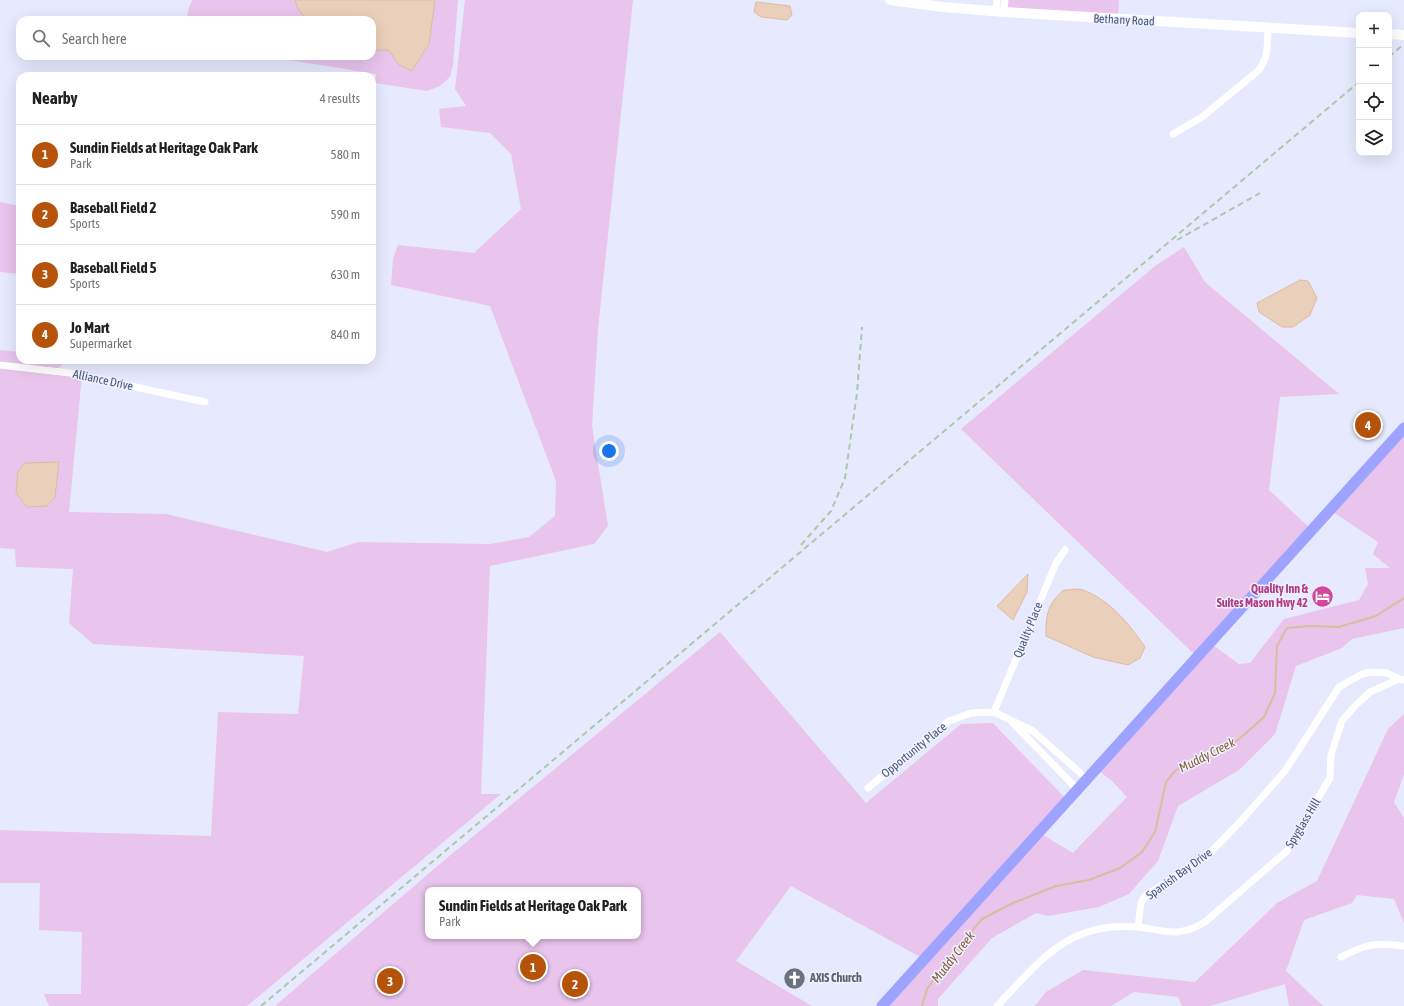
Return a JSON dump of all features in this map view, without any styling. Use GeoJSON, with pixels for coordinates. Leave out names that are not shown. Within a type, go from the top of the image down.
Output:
{"type":"FeatureCollection","features":[{"type":"Feature","properties":{"kind":"main road","name":"Bethany Road"},"geometry":{"type":"LineString","coordinates":[[890,0],[1000,12],[1356,33]]}},
{"type":"Feature","properties":{"kind":"main road"},"geometry":{"type":"LineString","coordinates":[[1392,34],[1404,35]]}},
{"type":"Feature","properties":{"kind":"main road"},"geometry":{"type":"LineString","coordinates":[[882,1006],[1404,428]]}},
{"type":"Feature","properties":{"kind":"street"},"geometry":{"type":"LineString","coordinates":[[997,0],[1000,12]]}},
{"type":"Feature","properties":{"kind":"street"},"geometry":{"type":"LineString","coordinates":[[1000,12],[1006,0]]}},
{"type":"Feature","properties":{"kind":"street"},"geometry":{"type":"LineString","coordinates":[[1173,134],[1202,118],[1258,71],[1263,65],[1267,52],[1268,28]]}},
{"type":"Feature","properties":{"kind":"street","name":"Alliance Drive"},"geometry":{"type":"LineString","coordinates":[[0,365],[46,369],[88,376],[205,402]]}},
{"type":"Feature","properties":{"kind":"street","name":"Quality Place"},"geometry":{"type":"LineString","coordinates":[[994,712],[1056,563],[1065,550]]}},
{"type":"Feature","properties":{"kind":"street","name":"Spanish Bay Drive"},"geometry":{"type":"LineString","coordinates":[[1138,928],[1141,903],[1145,896],[1208,855],[1239,823],[1285,771],[1339,688],[1362,674],[1371,672],[1387,673],[1402,679]]}},
{"type":"Feature","properties":{"kind":"street","name":"Spyglass Hill"},"geometry":{"type":"LineString","coordinates":[[1138,928],[1174,934],[1191,931],[1205,922],[1287,850],[1330,778],[1331,754],[1342,721],[1370,692],[1402,679]]}},
{"type":"Feature","properties":{"kind":"street","name":"Opportunity Place"},"geometry":{"type":"LineString","coordinates":[[868,788],[949,721],[971,713],[994,712],[1034,731],[1087,779]]}},
{"type":"Feature","properties":{"kind":"street","name":"Opportunity Place"},"geometry":{"type":"LineString","coordinates":[[1009,719],[1021,734],[1077,789]]}},
{"type":"Feature","properties":{"kind":"street"},"geometry":{"type":"LineString","coordinates":[[997,1006],[1045,955],[1057,946],[1082,934],[1100,929],[1138,928]]}},
{"type":"Feature","properties":{"kind":"street"},"geometry":{"type":"LineString","coordinates":[[1341,957],[1364,945],[1376,944],[1404,946]]}},
{"type":"Feature","properties":{"kind":"shaded area"},"geometry":{"type":"Polygon","coordinates":[[[192,0],[458,0],[453,65],[450,77],[440,86],[427,91],[376,83],[376,72],[364,72],[290,60],[376,60],[376,16],[187,16],[192,0]]]}},
{"type":"Feature","properties":{"kind":"shaded area"},"geometry":{"type":"Polygon","coordinates":[[[295,0],[435,0],[429,44],[412,71],[398,64],[389,50],[376,51],[376,16],[304,16],[298,9],[295,0]]]}},
{"type":"Feature","properties":{"kind":"shaded area"},"geometry":{"type":"Polygon","coordinates":[[[465,0],[633,0],[598,329],[592,426],[608,526],[594,544],[490,566],[481,794],[501,794],[247,1006],[49,1006],[44,994],[81,994],[82,932],[39,930],[40,883],[0,883],[0,830],[211,836],[218,712],[298,714],[304,656],[93,644],[69,623],[73,569],[16,567],[15,549],[0,548],[0,350],[16,352],[16,364],[63,364],[56,370],[82,375],[69,512],[166,514],[327,552],[358,542],[490,544],[529,537],[555,516],[556,481],[490,306],[391,285],[393,259],[398,245],[474,253],[521,209],[511,154],[490,133],[441,127],[439,109],[466,106],[455,89],[465,0]]]}},
{"type":"Feature","properties":{"kind":"shaded area"},"geometry":{"type":"Polygon","coordinates":[[[1005,0],[1119,0],[1118,20],[1004,12],[1005,0]]]}},
{"type":"Feature","properties":{"kind":"shaded area"},"geometry":{"type":"Polygon","coordinates":[[[756,2],[790,6],[792,15],[787,20],[761,17],[754,12],[756,2]]]}},
{"type":"Feature","properties":{"kind":"shaded area"},"geometry":{"type":"Polygon","coordinates":[[[0,202],[16,205],[16,274],[0,272],[0,202]]]}},
{"type":"Feature","properties":{"kind":"shaded area"},"geometry":{"type":"Polygon","coordinates":[[[1184,247],[1205,282],[1339,394],[1280,397],[1269,490],[1312,530],[1210,643],[1239,664],[1250,663],[1284,619],[1359,600],[1368,584],[1365,568],[1390,568],[1373,554],[1378,542],[1330,510],[1404,430],[1404,628],[1352,639],[1342,648],[1296,666],[1275,734],[1239,770],[1178,806],[1158,861],[1129,894],[1099,907],[1048,916],[1036,913],[992,938],[938,999],[938,1006],[882,1006],[924,959],[791,886],[736,961],[812,1006],[275,1006],[435,868],[720,632],[866,803],[961,724],[993,723],[1067,800],[1038,832],[1073,853],[1127,797],[1112,781],[1096,769],[1197,657],[961,429],[1155,266],[1184,247]]]}},
{"type":"Feature","properties":{"kind":"shaded area"},"geometry":{"type":"Polygon","coordinates":[[[1300,280],[1308,281],[1317,298],[1310,315],[1293,327],[1282,327],[1259,312],[1257,303],[1300,280]]]}},
{"type":"Feature","properties":{"kind":"shaded area"},"geometry":{"type":"Polygon","coordinates":[[[59,462],[55,497],[47,506],[27,507],[16,493],[18,471],[25,463],[59,462]]]}},
{"type":"Feature","properties":{"kind":"shaded area"},"geometry":{"type":"Polygon","coordinates":[[[1028,574],[1027,592],[1013,620],[997,606],[1028,574]]]}},
{"type":"Feature","properties":{"kind":"shaded area"},"geometry":{"type":"Polygon","coordinates":[[[1081,589],[1093,594],[1110,606],[1133,630],[1145,647],[1140,658],[1128,665],[1093,657],[1046,636],[1046,622],[1049,610],[1054,600],[1064,590],[1081,589]]]}},
{"type":"Feature","properties":{"kind":"shaded area"},"geometry":{"type":"Polygon","coordinates":[[[1404,714],[1404,774],[1394,802],[1404,818],[1404,923],[1394,899],[1357,895],[1352,903],[1304,920],[1286,971],[1323,1006],[1289,1006],[1285,984],[1210,1006],[1182,1006],[1178,997],[1134,992],[1111,1006],[1035,1006],[1046,992],[1083,970],[1195,982],[1277,903],[1317,881],[1388,729],[1404,714]]]}},
{"type":"Feature","properties":{"kind":"waterway","name":"Muddy Creek"},"geometry":{"type":"LineString","coordinates":[[922,1006],[927,989],[950,957],[982,919],[1013,903],[1056,886],[1089,880],[1120,868],[1142,852],[1155,832],[1166,782],[1175,771],[1198,757],[1238,740],[1264,717],[1275,693],[1277,646],[1287,628],[1310,626],[1339,627],[1376,616],[1404,598]]}},
{"type":"Feature","properties":{"kind":"railway"},"geometry":{"type":"LineString","coordinates":[[1392,54],[1404,44]]}},
{"type":"Feature","properties":{"kind":"railway"},"geometry":{"type":"LineString","coordinates":[[261,1006],[1357,84]]}},
{"type":"Feature","properties":{"kind":"railway"},"geometry":{"type":"LineString","coordinates":[[1177,240],[1260,193]]}},
{"type":"Feature","properties":{"kind":"railway"},"geometry":{"type":"LineString","coordinates":[[801,545],[831,511],[845,478],[857,393],[862,327]]}},
{"type":"Feature","properties":{"kind":"place","name":"Jo Mart"},"geometry":{"type":"Point","coordinates":[1368,425]}},
{"type":"Feature","properties":{"kind":"place","name":"Quality Inn & Suites Mason Hwy 42"},"geometry":{"type":"Point","coordinates":[1323,596]}},
{"type":"Feature","properties":{"kind":"place","name":"Sundin Fields at Heritage Oak Park"},"geometry":{"type":"Point","coordinates":[533,967]}},
{"type":"Feature","properties":{"kind":"place","name":"AXIS Church"},"geometry":{"type":"Point","coordinates":[794,978]}},
{"type":"Feature","properties":{"kind":"place","name":"Baseball Field 5"},"geometry":{"type":"Point","coordinates":[390,981]}},
{"type":"Feature","properties":{"kind":"place","name":"Baseball Field 2"},"geometry":{"type":"Point","coordinates":[575,984]}}]}
